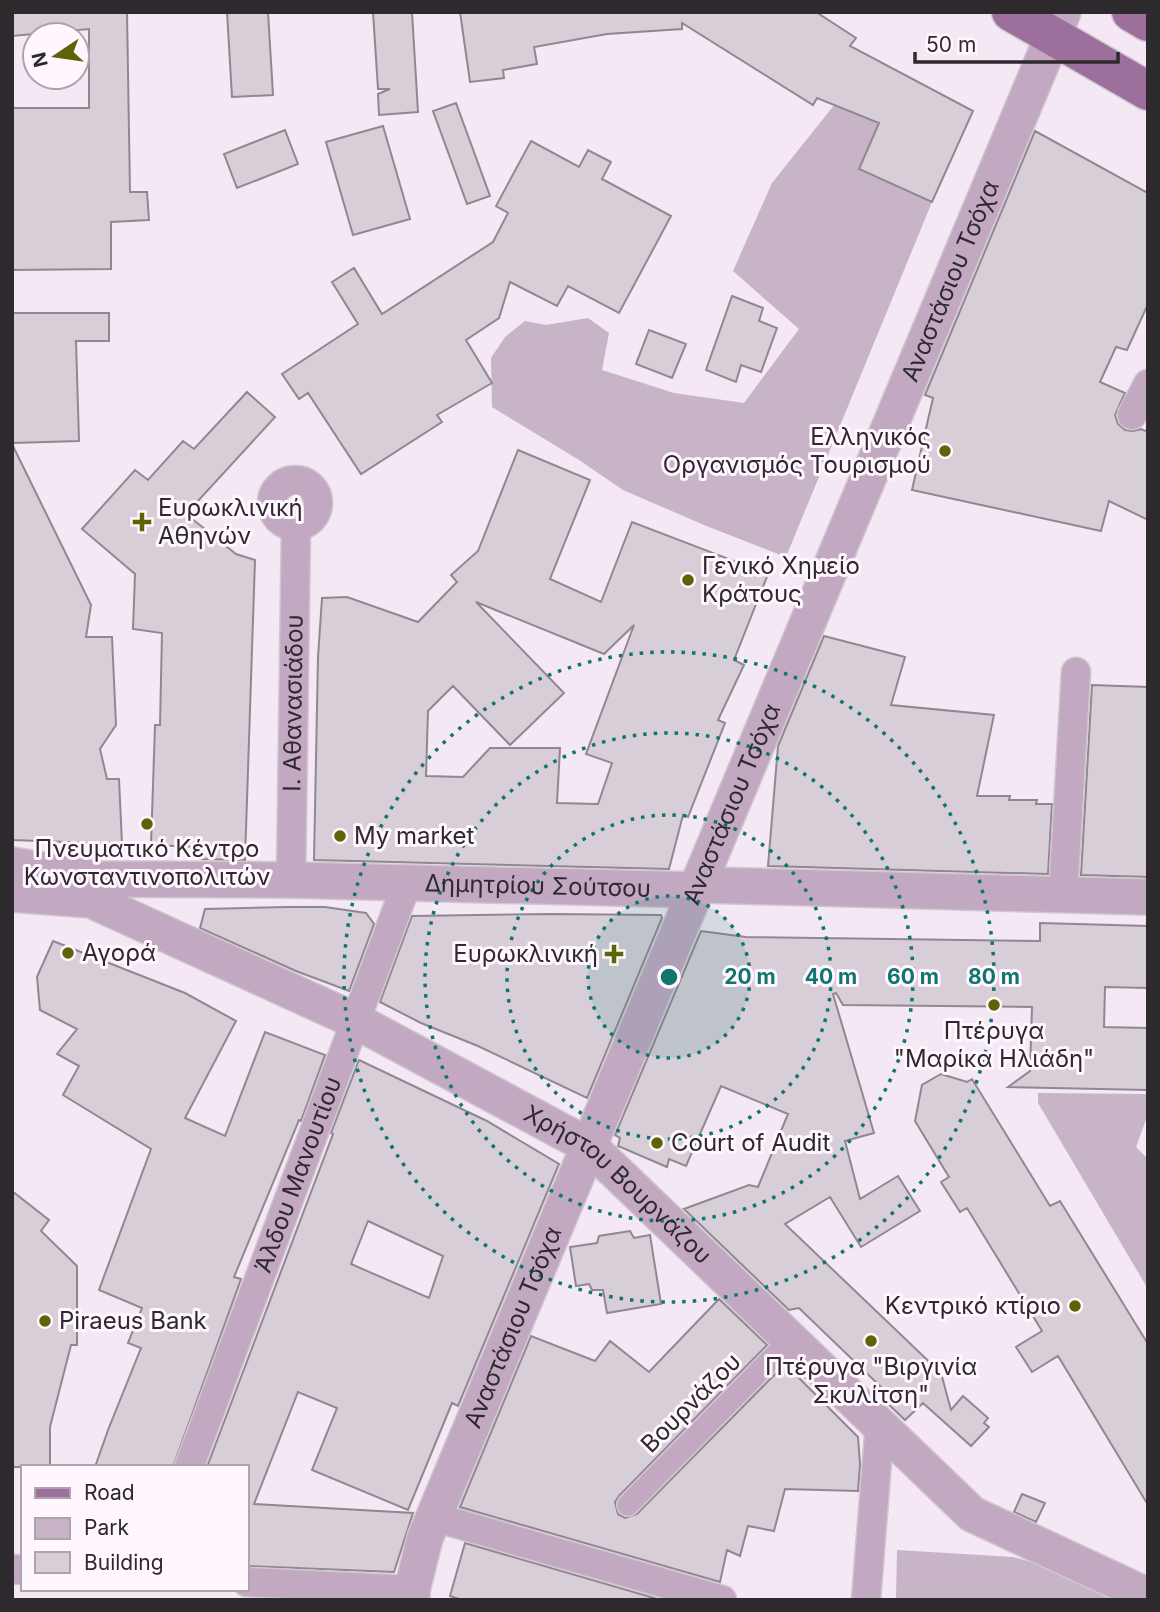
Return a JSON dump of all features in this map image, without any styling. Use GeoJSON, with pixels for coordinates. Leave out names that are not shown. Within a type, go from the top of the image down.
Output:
{"type":"FeatureCollection","features":[{"type":"Feature","properties":{"kind":"main road"},"geometry":{"type":"LineString","coordinates":[[1012,12],[1059,23],[1148,90]]}},
{"type":"Feature","properties":{"kind":"main road"},"geometry":{"type":"LineString","coordinates":[[1131,12],[1148,22]]}},
{"type":"Feature","properties":{"kind":"street","name":"Αναστάσιου Τσόχα"},"geometry":{"type":"LineString","coordinates":[[412,1595],[425,1538],[1059,23]]}},
{"type":"Feature","properties":{"kind":"street"},"geometry":{"type":"LineString","coordinates":[[1132,415],[1148,384]]}},
{"type":"Feature","properties":{"kind":"street","name":"Ι. Αθανασιάδου"},"geometry":{"type":"LineString","coordinates":[[291,880],[296,526]]}},
{"type":"Feature","properties":{"kind":"street"},"geometry":{"type":"LineString","coordinates":[[1063,894],[1076,672]]}},
{"type":"Feature","properties":{"kind":"street","name":"Δημητρίου Σούτσου"},"geometry":{"type":"LineString","coordinates":[[12,865],[95,879],[291,880],[696,890],[704,885],[1148,897]]}},
{"type":"Feature","properties":{"kind":"street","name":"Άλδου Μανουτίου"},"geometry":{"type":"LineString","coordinates":[[190,1465],[407,883]]}},
{"type":"Feature","properties":{"kind":"street","name":"Χρήστου Βουρνάζου"},"geometry":{"type":"LineString","coordinates":[[12,894],[91,900],[356,1021],[589,1146],[972,1514],[1148,1597]]}},
{"type":"Feature","properties":{"kind":"street","name":"Βουρνάζου"},"geometry":{"type":"LineString","coordinates":[[628,1505],[792,1339]]}},
{"type":"Feature","properties":{"kind":"street"},"geometry":{"type":"LineString","coordinates":[[866,1600],[880,1423]]}},
{"type":"Feature","properties":{"kind":"street"},"geometry":{"type":"LineString","coordinates":[[434,1517],[722,1600]]}},
{"type":"Feature","properties":{"kind":"street"},"geometry":{"type":"LineString","coordinates":[[248,1582],[412,1595]]}},
{"type":"Feature","properties":{"kind":"green space"},"geometry":{"type":"Polygon","coordinates":[[[835,104],[879,123],[859,170],[932,202],[786,557],[623,490],[492,407],[491,358],[505,337],[525,321],[546,325],[588,318],[609,333],[602,370],[674,393],[744,403],[799,329],[733,271],[772,183],[835,104]]]}},
{"type":"Feature","properties":{"kind":"green space"},"geometry":{"type":"Polygon","coordinates":[[[1038,1093],[1148,1094],[1148,1114],[1136,1147],[1148,1159],[1148,1289],[1038,1103],[1038,1093]]]}},
{"type":"Feature","properties":{"kind":"green space"},"geometry":{"type":"Polygon","coordinates":[[[897,1550],[1013,1557],[1078,1575],[1123,1600],[896,1600],[897,1550]]]}},
{"type":"Feature","properties":{"kind":"building"},"geometry":{"type":"Polygon","coordinates":[[[12,12],[127,12],[130,192],[147,192],[149,220],[111,222],[111,269],[12,270],[12,108],[89,108],[91,21],[21,21],[21,35],[12,36],[12,12]]]}},
{"type":"Feature","properties":{"kind":"building"},"geometry":{"type":"Polygon","coordinates":[[[227,12],[268,12],[273,95],[232,97],[227,12]]]}},
{"type":"Feature","properties":{"kind":"building"},"geometry":{"type":"Polygon","coordinates":[[[373,12],[412,12],[418,112],[379,115],[378,94],[390,89],[378,89],[373,12]]]}},
{"type":"Feature","properties":{"kind":"building"},"geometry":{"type":"Polygon","coordinates":[[[460,12],[816,12],[856,38],[850,46],[973,111],[932,202],[859,169],[879,123],[817,98],[813,105],[682,23],[682,29],[607,34],[534,47],[537,64],[503,70],[504,78],[470,82],[460,12]]]}},
{"type":"Feature","properties":{"kind":"building"},"geometry":{"type":"Polygon","coordinates":[[[456,103],[490,196],[467,204],[433,111],[456,103]]]}},
{"type":"Feature","properties":{"kind":"building"},"geometry":{"type":"Polygon","coordinates":[[[383,126],[410,219],[353,235],[326,142],[383,126]]]}},
{"type":"Feature","properties":{"kind":"building"},"geometry":{"type":"Polygon","coordinates":[[[285,130],[298,164],[237,188],[224,154],[285,130]]]}},
{"type":"Feature","properties":{"kind":"building"},"geometry":{"type":"Polygon","coordinates":[[[1035,131],[1148,193],[1148,304],[1127,350],[1116,347],[1100,382],[1125,393],[1115,415],[1118,424],[1125,430],[1141,429],[1148,432],[1148,520],[1109,501],[1101,531],[912,490],[933,398],[925,395],[1035,131]]]}},
{"type":"Feature","properties":{"kind":"building"},"geometry":{"type":"Polygon","coordinates":[[[531,141],[579,167],[588,150],[611,162],[602,179],[671,216],[619,313],[568,286],[557,306],[510,282],[499,318],[466,340],[492,383],[437,415],[442,422],[361,474],[308,393],[299,399],[282,374],[358,324],[332,282],[354,268],[382,314],[493,242],[508,213],[496,206],[531,141]]]}},
{"type":"Feature","properties":{"kind":"building"},"geometry":{"type":"Polygon","coordinates":[[[732,296],[763,308],[759,321],[777,328],[761,372],[741,365],[736,382],[706,370],[732,296]]]}},
{"type":"Feature","properties":{"kind":"building"},"geometry":{"type":"Polygon","coordinates":[[[12,313],[109,313],[109,341],[76,341],[79,441],[12,443],[12,313]]]}},
{"type":"Feature","properties":{"kind":"building"},"geometry":{"type":"Polygon","coordinates":[[[649,330],[686,344],[672,378],[636,364],[649,330]]]}},
{"type":"Feature","properties":{"kind":"building"},"geometry":{"type":"Polygon","coordinates":[[[247,392],[275,417],[186,514],[236,554],[255,560],[245,860],[198,859],[198,847],[151,845],[155,725],[160,725],[162,633],[133,629],[135,574],[82,529],[135,470],[148,480],[183,441],[194,449],[247,392]]]}},
{"type":"Feature","properties":{"kind":"building"},"geometry":{"type":"Polygon","coordinates":[[[12,444],[91,605],[86,637],[112,637],[116,725],[100,749],[107,779],[119,779],[122,844],[12,840],[12,444]]]}},
{"type":"Feature","properties":{"kind":"building"},"geometry":{"type":"Polygon","coordinates":[[[518,450],[590,480],[550,579],[601,602],[632,522],[768,574],[734,660],[744,665],[718,720],[725,723],[688,817],[683,815],[669,869],[314,860],[318,657],[322,598],[347,597],[418,622],[457,582],[451,575],[478,551],[518,450]],[[476,602],[564,693],[510,745],[453,686],[428,711],[426,776],[463,777],[490,748],[560,748],[557,803],[598,804],[612,763],[586,754],[634,625],[604,654],[476,602]]]}},
{"type":"Feature","properties":{"kind":"building"},"geometry":{"type":"Polygon","coordinates":[[[824,636],[905,657],[891,705],[994,715],[977,796],[1010,796],[1009,800],[1037,800],[1036,804],[1052,804],[1048,874],[768,866],[778,746],[824,636]]]}},
{"type":"Feature","properties":{"kind":"building"},"geometry":{"type":"Polygon","coordinates":[[[1092,685],[1148,687],[1148,877],[1081,875],[1092,685]]]}},
{"type":"Feature","properties":{"kind":"building"},"geometry":{"type":"Polygon","coordinates":[[[325,907],[366,913],[374,924],[349,991],[296,971],[200,928],[205,909],[325,907]]]}},
{"type":"Feature","properties":{"kind":"building"},"geometry":{"type":"Polygon","coordinates":[[[661,915],[662,918],[587,1098],[380,1002],[412,916],[661,915]]]}},
{"type":"Feature","properties":{"kind":"building"},"geometry":{"type":"Polygon","coordinates":[[[1040,923],[1148,926],[1148,988],[1105,987],[1104,1027],[1148,1028],[1148,1090],[1008,1087],[1030,1071],[1032,1007],[843,1005],[836,993],[833,994],[874,1133],[845,1141],[860,1199],[898,1176],[920,1211],[861,1247],[830,1197],[785,1224],[941,1373],[951,1410],[963,1396],[988,1418],[984,1423],[989,1427],[971,1446],[923,1403],[905,1420],[883,1399],[878,1390],[881,1387],[799,1308],[789,1310],[684,1209],[749,1185],[758,1187],[788,1114],[721,1086],[686,1166],[669,1159],[667,1167],[618,1146],[620,1138],[615,1135],[701,931],[746,937],[1040,941],[1040,923]]]}},
{"type":"Feature","properties":{"kind":"building"},"geometry":{"type":"Polygon","coordinates":[[[53,941],[185,993],[236,1021],[185,1118],[225,1136],[265,1032],[325,1055],[301,1121],[299,1120],[234,1277],[241,1279],[174,1465],[96,1465],[141,1348],[128,1343],[142,1308],[99,1290],[151,1149],[63,1095],[79,1066],[57,1054],[77,1029],[40,1010],[37,977],[53,941]]]}},
{"type":"Feature","properties":{"kind":"building"},"geometry":{"type":"Polygon","coordinates":[[[359,1060],[487,1121],[559,1164],[458,1406],[452,1403],[408,1510],[312,1470],[337,1408],[298,1392],[254,1504],[413,1513],[394,1572],[248,1566],[248,1465],[208,1465],[333,1134],[331,1133],[359,1060]],[[368,1221],[351,1264],[429,1298],[443,1256],[368,1221]]]}},
{"type":"Feature","properties":{"kind":"building","name":"Κεντρικό κτίριο"},"geometry":{"type":"Polygon","coordinates":[[[941,1074],[967,1082],[972,1079],[1050,1206],[1060,1201],[1148,1344],[1148,1505],[1058,1356],[1032,1372],[1016,1347],[1042,1331],[967,1208],[960,1212],[941,1182],[949,1177],[915,1121],[922,1085],[941,1074]]]}},
{"type":"Feature","properties":{"kind":"building","name":"Piraeus Bank"},"geometry":{"type":"Polygon","coordinates":[[[12,1191],[49,1220],[41,1231],[77,1266],[77,1345],[71,1345],[50,1427],[50,1465],[12,1467],[12,1191]]]}},
{"type":"Feature","properties":{"kind":"building"},"geometry":{"type":"Polygon","coordinates":[[[630,1231],[634,1238],[650,1235],[661,1304],[607,1313],[603,1290],[592,1290],[589,1284],[576,1286],[570,1247],[597,1243],[599,1236],[630,1231]]]}},
{"type":"Feature","properties":{"kind":"building"},"geometry":{"type":"Polygon","coordinates":[[[719,1299],[767,1345],[619,1496],[615,1502],[618,1514],[625,1518],[637,1514],[785,1364],[858,1437],[858,1491],[785,1489],[774,1531],[748,1526],[740,1556],[727,1550],[720,1582],[460,1507],[531,1336],[595,1361],[610,1341],[649,1372],[719,1299]]]}},
{"type":"Feature","properties":{"kind":"building"},"geometry":{"type":"Polygon","coordinates":[[[1022,1494],[1045,1503],[1036,1522],[1014,1512],[1022,1494]]]}},
{"type":"Feature","properties":{"kind":"building"},"geometry":{"type":"Polygon","coordinates":[[[465,1543],[661,1600],[462,1600],[450,1596],[465,1543]]]}},
{"type":"Feature","properties":{"kind":"place","name":"Ελληνικός Οργανισμός Τουρισμού"},"geometry":{"type":"Point","coordinates":[945,451]}},
{"type":"Feature","properties":{"kind":"place","name":"Ευρωκλινική Αθηνών"},"geometry":{"type":"Point","coordinates":[142,522]}},
{"type":"Feature","properties":{"kind":"place","name":"Γενικό Χημείο Κράτους"},"geometry":{"type":"Point","coordinates":[688,580]}},
{"type":"Feature","properties":{"kind":"place","name":"Πνευματικό Κέντρο Κωνσταντινοπολιτών"},"geometry":{"type":"Point","coordinates":[147,824]}},
{"type":"Feature","properties":{"kind":"place","name":"My market"},"geometry":{"type":"Point","coordinates":[340,836]}},
{"type":"Feature","properties":{"kind":"place","name":"Αγορά"},"geometry":{"type":"Point","coordinates":[68,953]}},
{"type":"Feature","properties":{"kind":"place","name":"Ευρωκλινική"},"geometry":{"type":"Point","coordinates":[614,954]}},
{"type":"Feature","properties":{"kind":"place","name":"Πτέρυγα \"Μαρίκα Ηλιάδη\""},"geometry":{"type":"Point","coordinates":[994,1005]}},
{"type":"Feature","properties":{"kind":"place","name":"Court of Audit"},"geometry":{"type":"Point","coordinates":[657,1143]}},
{"type":"Feature","properties":{"kind":"place","name":"Κεντρικό κτίριο"},"geometry":{"type":"Point","coordinates":[1075,1306]}},
{"type":"Feature","properties":{"kind":"place","name":"Piraeus Bank"},"geometry":{"type":"Point","coordinates":[45,1321]}},
{"type":"Feature","properties":{"kind":"place","name":"Πτέρυγα \"Βιργινία Σκυλίτση\""},"geometry":{"type":"Point","coordinates":[871,1341]}}]}
